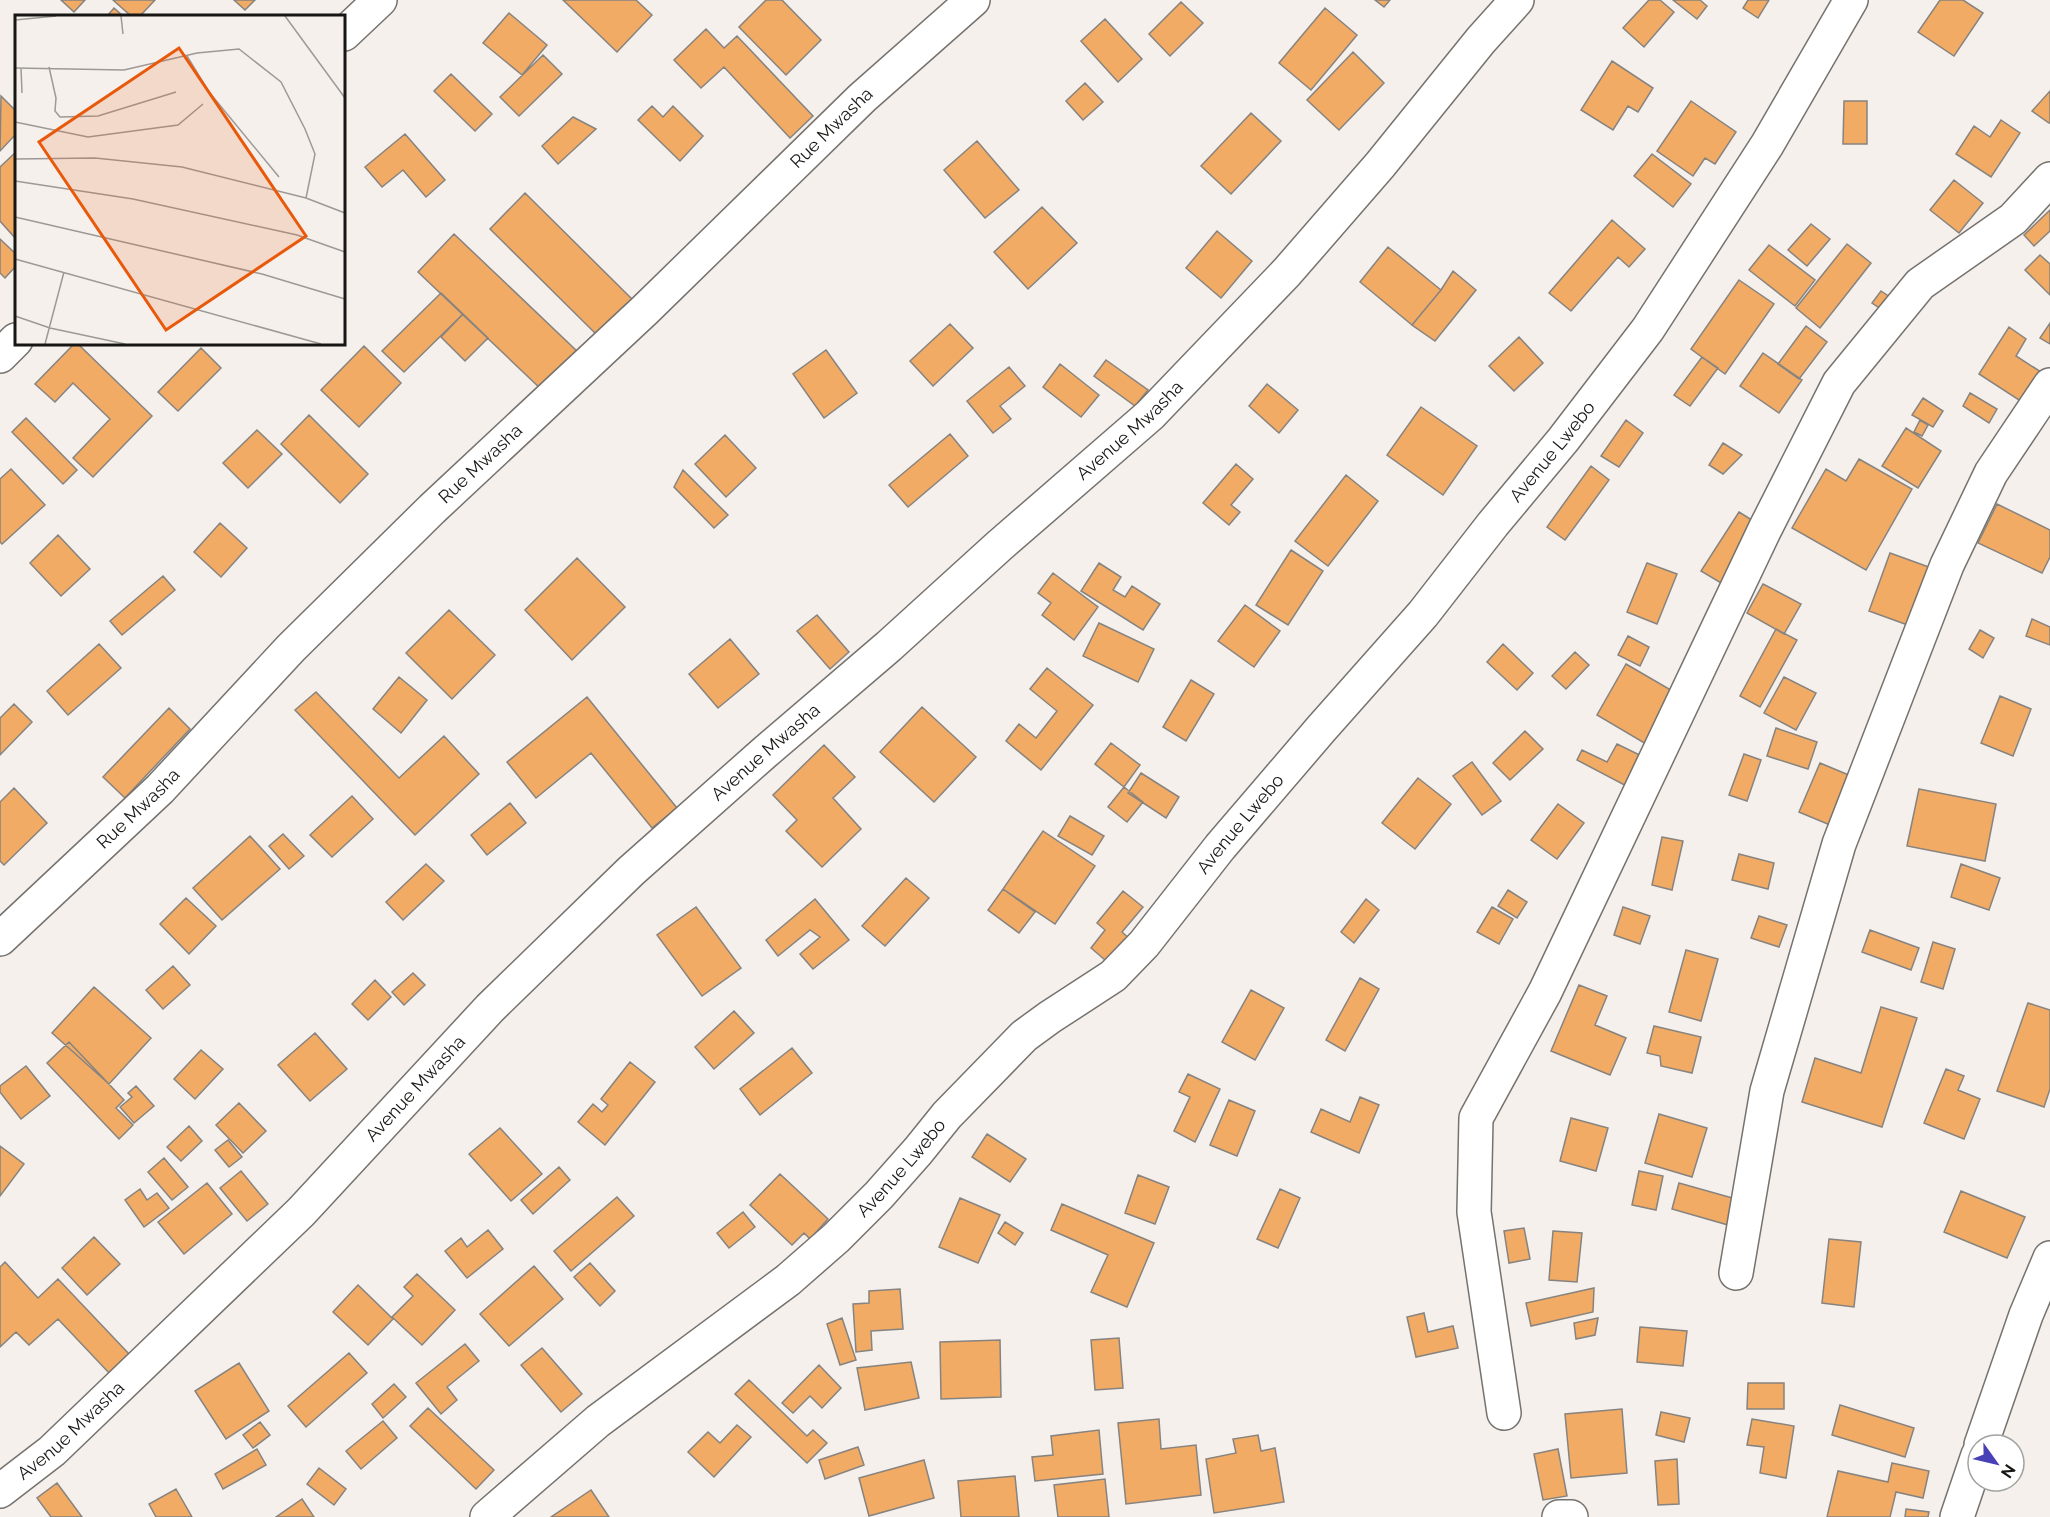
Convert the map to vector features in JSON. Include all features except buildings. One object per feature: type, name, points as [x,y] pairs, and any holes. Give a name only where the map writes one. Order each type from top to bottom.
[{"type":"street","points":[[345,33],[380,0]]},
{"type":"street","name":"Rue Mwasha","points":[[0,939],[160,789],[291,648],[432,509],[645,310],[862,98],[973,0]]},
{"type":"street","name":"Avenue Mwasha","points":[[0,1491],[52,1451],[301,1212],[490,1008],[631,871],[1150,415],[1287,272],[1380,165],[1481,40],[1517,0]]},
{"type":"street","name":"Avenue Lwebo","points":[[487,1517],[598,1421],[788,1280],[836,1238],[879,1195],[948,1115],[1024,1036],[1113,976],[1144,944],[1220,847],[1423,614],[1563,440],[1648,329],[1767,145],[1851,0]]},
{"type":"street","points":[[1504,1413],[1474,1212],[1476,1118],[1545,992],[1766,529],[1839,383],[1920,284],[2013,219],[2050,178]]},
{"type":"street","points":[[0,356],[15,341]]},
{"type":"street","points":[[1736,1273],[1767,1091],[1839,844],[1947,565],[1991,473],[2050,385]]},
{"type":"street","points":[[1985,1433],[2026,1315],[2050,1258]]},
{"type":"street","points":[[1957,1517],[1966,1490]]},
{"type":"street","points":[[1559,1517],[1571,1517]]}]
